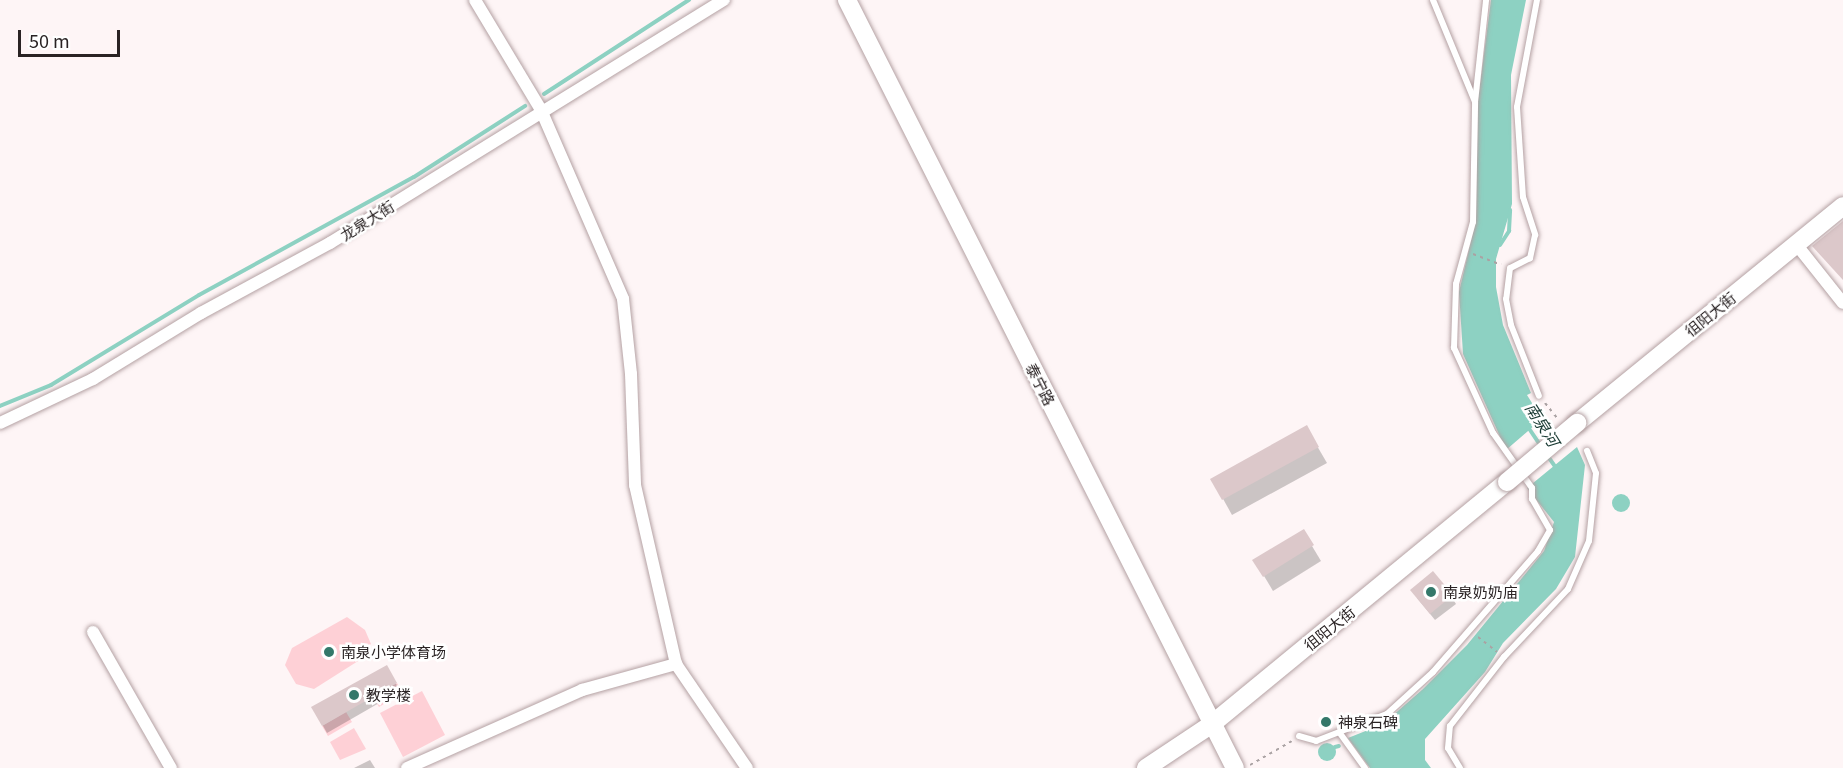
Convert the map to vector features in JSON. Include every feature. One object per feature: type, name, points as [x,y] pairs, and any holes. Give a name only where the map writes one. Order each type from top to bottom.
[{"type":"street","points":[[475,0],[541,110],[622,299],[631,374],[635,486],[652,573],[676,664],[747,768]]},
{"type":"street","name":"龙泉大街","points":[[0,423],[93,380],[201,313],[330,243],[541,110],[703,17],[724,0]]},
{"type":"street","name":"泰宁路","points":[[847,0],[1235,768]]},
{"type":"street","name":"徂阳大街","points":[[1146,768],[1212,724],[1843,206]]},
{"type":"street","points":[[1796,244],[1843,303]]},
{"type":"street","points":[[93,633],[171,768]]},
{"type":"street","points":[[407,768],[582,690],[676,664]]},
{"type":"lane","points":[[1433,0],[1475,102]]},
{"type":"lane","points":[[1299,736],[1316,741],[1387,714],[1444,661],[1538,551],[1550,530],[1532,498],[1532,488],[1493,433],[1454,348],[1456,284],[1473,222],[1475,102],[1486,0]]},
{"type":"lane","points":[[1537,0],[1517,107],[1523,197],[1535,235],[1530,258],[1510,268],[1506,299],[1511,325],[1539,396]]},
{"type":"lane","points":[[1460,768],[1448,748],[1450,726],[1504,657],[1568,589],[1589,541],[1596,473],[1587,451]]},
{"type":"lane","points":[[1339,732],[1365,768]]},
{"type":"path","points":[[1465,250],[1510,268]]},
{"type":"path","points":[[1539,396],[1573,426]]},
{"type":"path","points":[[1469,630],[1504,657]]},
{"type":"path","points":[[1244,768],[1286,745]]},
{"type":"shaded area","points":[[1491,0],[1526,0],[1511,75],[1512,204],[1496,259],[1496,287],[1503,325],[1531,393],[1527,395],[1542,419],[1506,450],[1463,354],[1459,292],[1475,224],[1478,100]]},
{"type":"shaded area","points":[[1577,447],[1585,465],[1575,557],[1556,589],[1503,643],[1485,672],[1425,739],[1425,760],[1431,768],[1370,768],[1348,738],[1383,724],[1423,689],[1467,645],[1544,551],[1554,522],[1527,488]]},
{"type":"shaded area","points":[[1617,494],[1625,494],[1630,499],[1628,510],[1617,512],[1612,507],[1612,499]]},
{"type":"shaded area","name":"南泉小学体育场","points":[[347,617],[365,630],[371,644],[366,656],[314,689],[296,684],[285,665],[292,648]]},
{"type":"shaded area","points":[[397,683],[403,693],[379,707],[373,697]]},
{"type":"shaded area","points":[[422,691],[445,735],[403,757],[380,713]]},
{"type":"shaded area","points":[[346,712],[352,722],[328,736],[322,726]]},
{"type":"shaded area","points":[[354,728],[366,749],[340,760],[330,742]]},
{"type":"shaded area","points":[[1323,743],[1331,743],[1336,748],[1334,759],[1323,761],[1318,756],[1318,748]]},
{"type":"building","points":[[1843,221],[1843,280],[1812,246]]},
{"type":"building","points":[[1307,425],[1319,447],[1222,500],[1210,479]]},
{"type":"building","points":[[1304,529],[1314,545],[1263,577],[1252,560]]},
{"type":"building","name":"南泉奶奶庙","points":[[1433,571],[1453,595],[1430,614],[1410,590]]},
{"type":"building","name":"教学楼","points":[[387,665],[397,683],[322,726],[311,707]]},
{"type":"waterway","points":[[544,94],[689,0]]},
{"type":"waterway","points":[[0,406],[51,385],[199,295],[414,177],[525,106]]},
{"type":"waterway","name":"南泉河","points":[[1500,245],[1509,231],[1510,210]]},
{"type":"waterway","name":"南泉河","points":[[1528,427],[1541,446]]},
{"type":"waterway","name":"南泉河","points":[[1547,455],[1556,468]]},
{"type":"waterway","points":[[1335,747],[1339,746]]},
{"type":"place","name":"南泉奶奶庙","points":[[1431,592]]},
{"type":"place","name":"南泉小学体育场","points":[[329,652]]},
{"type":"place","name":"教学楼","points":[[354,695]]},
{"type":"place","name":"神泉石碑","points":[[1326,722]]}]
